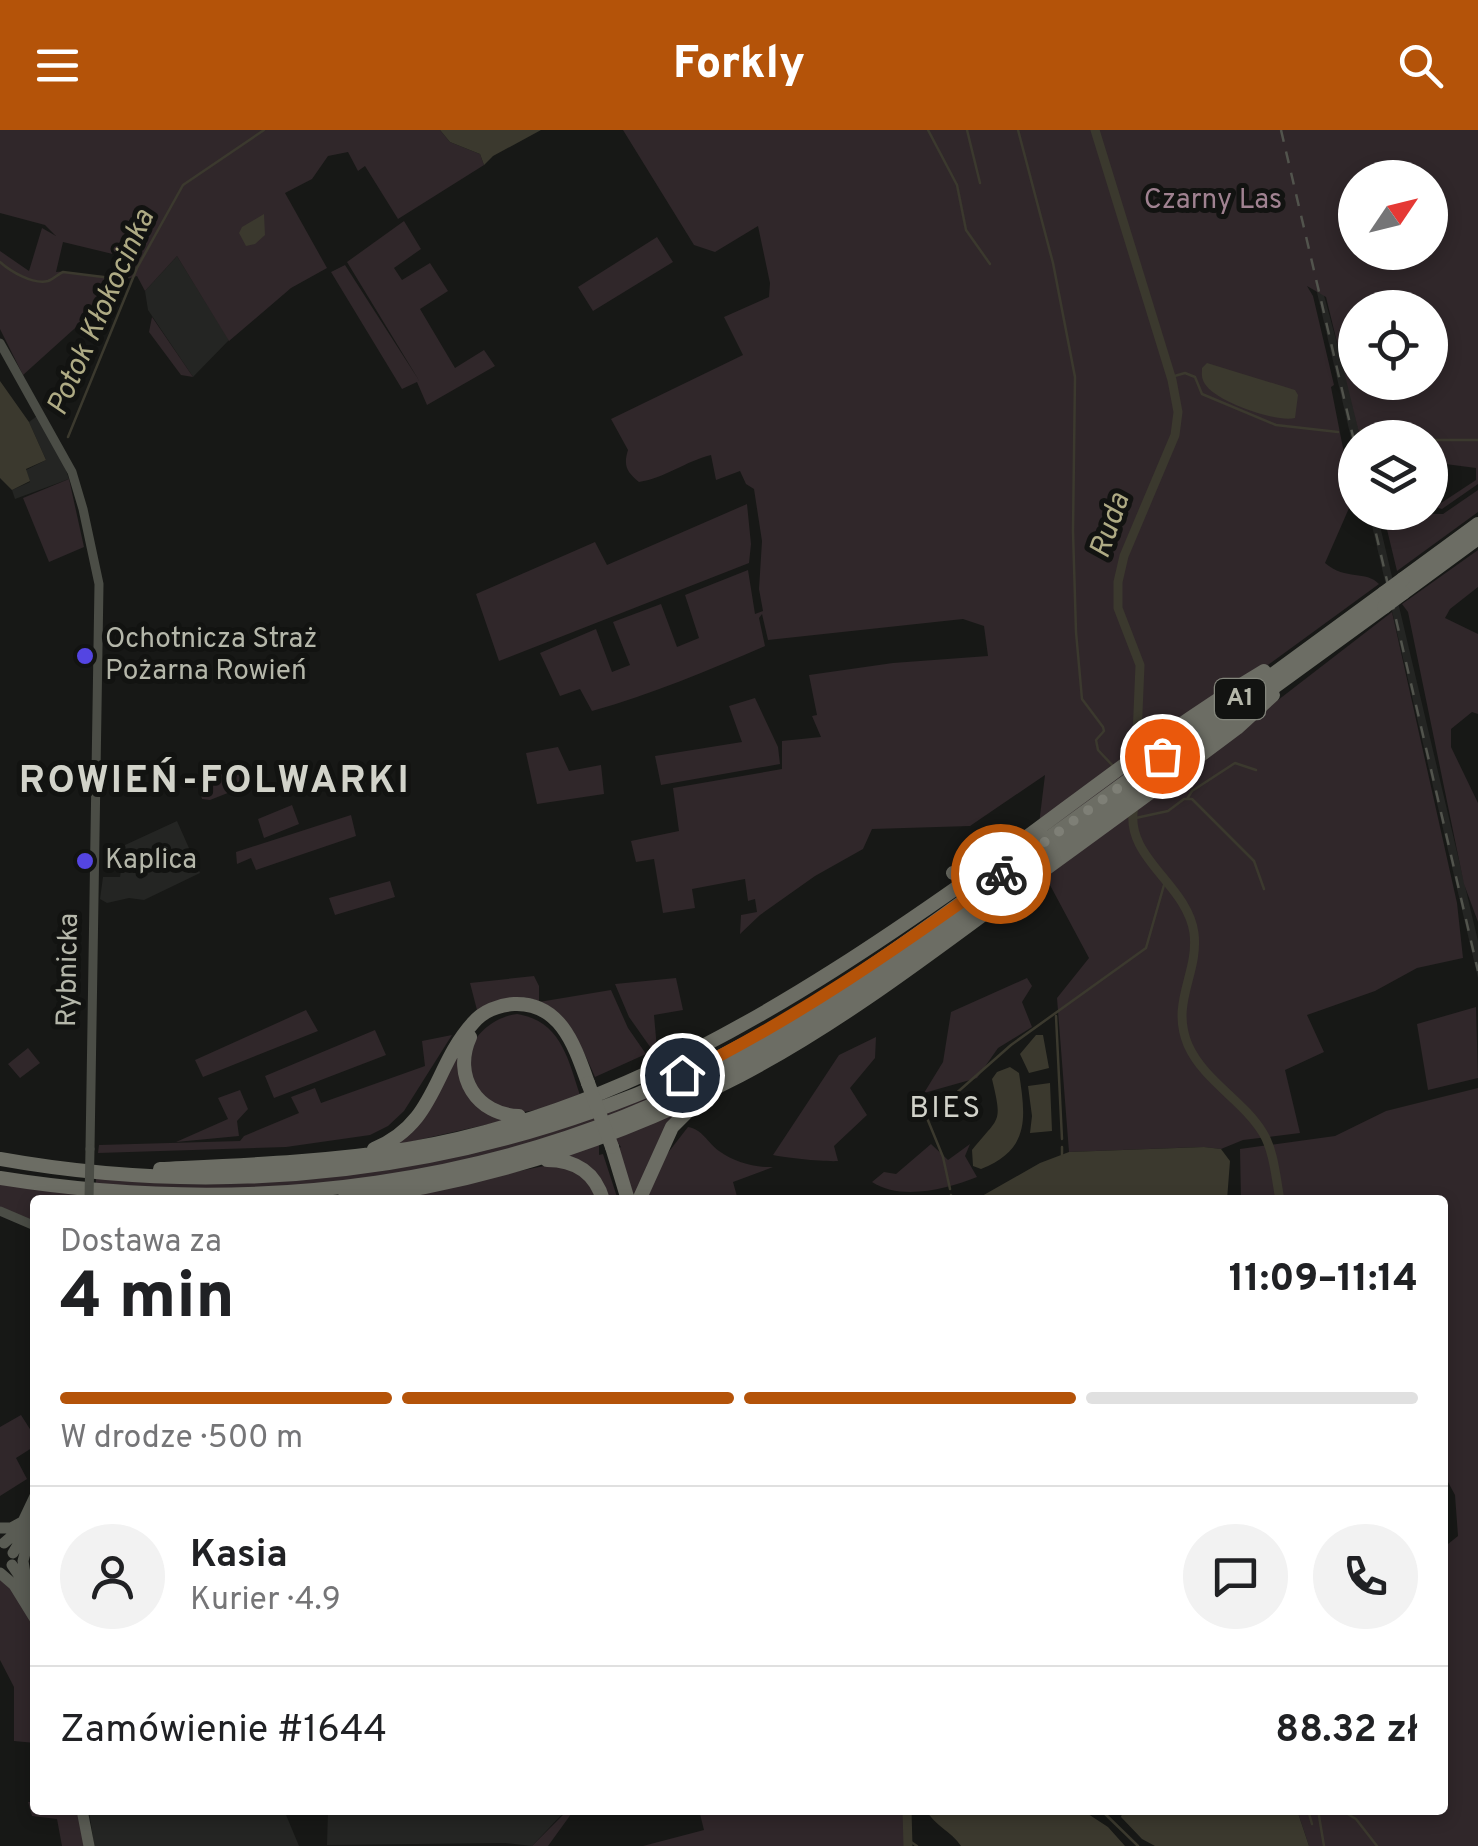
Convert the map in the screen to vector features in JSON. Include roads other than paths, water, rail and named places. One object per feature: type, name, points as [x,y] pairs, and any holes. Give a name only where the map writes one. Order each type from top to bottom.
[{"type":"highway","name":"A1","points":[[224,1195],[304,1192],[426,1175],[550,1144],[656,1102],[742,1061],[847,997],[1161,770],[1284,679],[1478,524]]},
{"type":"highway","name":"A1","points":[[1403,586],[1478,538]]},
{"type":"highway","name":"A1","points":[[1161,770],[1318,642],[1384,600]]},
{"type":"highway","points":[[82,1172],[276,1163],[355,1155],[444,1140],[540,1114],[630,1080],[770,1012],[983,868],[1220,696],[1318,642]]},
{"type":"highway","points":[[377,1195],[532,1161],[614,1132],[715,1088],[783,1052],[863,1000],[1161,770]]},
{"type":"highway","name":"A1","points":[[0,1160],[82,1172],[228,1178],[348,1169],[510,1136],[647,1090],[746,1042],[822,998],[1103,812]]},
{"type":"highway","points":[[953,873],[983,868]]},
{"type":"highway","points":[[863,1000],[896,994]]},
{"type":"highway","points":[[355,1155],[391,1141],[416,1120],[465,1033],[478,1018],[498,1007],[532,1006],[555,1018],[569,1035],[623,1195]]},
{"type":"highway","points":[[540,1114],[502,1114],[484,1105],[470,1088],[464,1067],[466,1046],[476,1029],[490,1017],[520,1010],[550,1022],[568,1047],[585,1084]]},
{"type":"highway","points":[[641,1195],[672,1127],[715,1088]]},
{"type":"highway","points":[[532,1161],[556,1160],[576,1165],[594,1179],[601,1195]]},
{"type":"highway","name":"A1","points":[[0,1178],[97,1192],[173,1195]]},
{"type":"main road","points":[[0,1528],[16,1527],[30,1518]]},
{"type":"main road","points":[[5,1558],[30,1519]]},
{"type":"main road","points":[[27,1586],[22,1561],[30,1522]]},
{"type":"main road","points":[[5,1558],[30,1591]]},
{"type":"main road","points":[[5,1558],[14,1584],[30,1611]]},
{"type":"main road","points":[[83,1815],[89,1846]]},
{"type":"street","name":"Rybnicka","points":[[0,343],[72,472],[84,508],[99,584],[89,1195]]},
{"type":"street","points":[[0,1212],[30,1224]]},
{"type":"waterway","name":"Potok Kłokocinka","points":[[68,437],[137,268],[183,185],[264,130]]},
{"type":"waterway","points":[[928,130],[957,185],[966,230],[990,264]]},
{"type":"waterway","points":[[967,130],[980,183]]},
{"type":"waterway","points":[[1018,130],[1053,263],[1075,377],[1073,531],[1082,699],[1103,727],[1096,740],[1098,750],[1114,767]]},
{"type":"waterway","name":"Ruda","points":[[1095,130],[1172,380],[1178,412],[1175,435],[1124,556],[1118,582],[1118,608],[1140,665],[1136,760]]},
{"type":"waterway","points":[[0,262],[22,276],[42,282],[63,272],[119,279],[128,277],[136,268]]},
{"type":"waterway","points":[[1171,377],[1185,373],[1195,377],[1202,394],[1276,425],[1338,432]]},
{"type":"waterway","points":[[1448,440],[1478,440]]},
{"type":"waterway","points":[[1187,799],[1192,791],[1235,763],[1256,770]]},
{"type":"waterway","points":[[1131,819],[1168,811],[1184,799],[1192,799],[1254,861],[1264,889]]},
{"type":"waterway","name":"Ruda","points":[[1134,806],[1133,824],[1138,841],[1180,899],[1194,933],[1193,962],[1182,1015],[1188,1045],[1204,1069],[1263,1133],[1279,1195]]},
{"type":"waterway","points":[[944,1104],[1011,1045],[1146,948],[1166,878]]},
{"type":"waterway","points":[[1056,1016],[1062,1139]]},
{"type":"waterway","points":[[934,1112],[927,1118],[943,1157],[950,1189]]},
{"type":"waterway","points":[[1062,1147],[1062,1155]]},
{"type":"waterway","name":"Ruda","points":[[907,1815],[908,1846]]},
{"type":"waterway","points":[[1106,1815],[1138,1846]]},
{"type":"waterway","points":[[1309,1815],[1312,1824]]},
{"type":"waterway","points":[[1319,1815],[1324,1846]]},
{"type":"waterway","points":[[1349,1815],[1377,1846]]},
{"type":"waterway","points":[[908,1840],[917,1846]]},
{"type":"railway","points":[[1281,130],[1349,420]]},
{"type":"railway","points":[[1375,530],[1478,971]]},
{"type":"place","name":"Ochotnicza Straż Pożarna Rowień","points":[[85,656]]},
{"type":"place","name":"Kaplica","points":[[85,861]]},
{"type":"district","name":"ROWIEŃ-FOLWARKI","points":[[215,782]]},
{"type":"district","name":"BIES","points":[[946,1109]]},
{"type":"park label","name":"Czarny Las","points":[[1213,201]]}]
